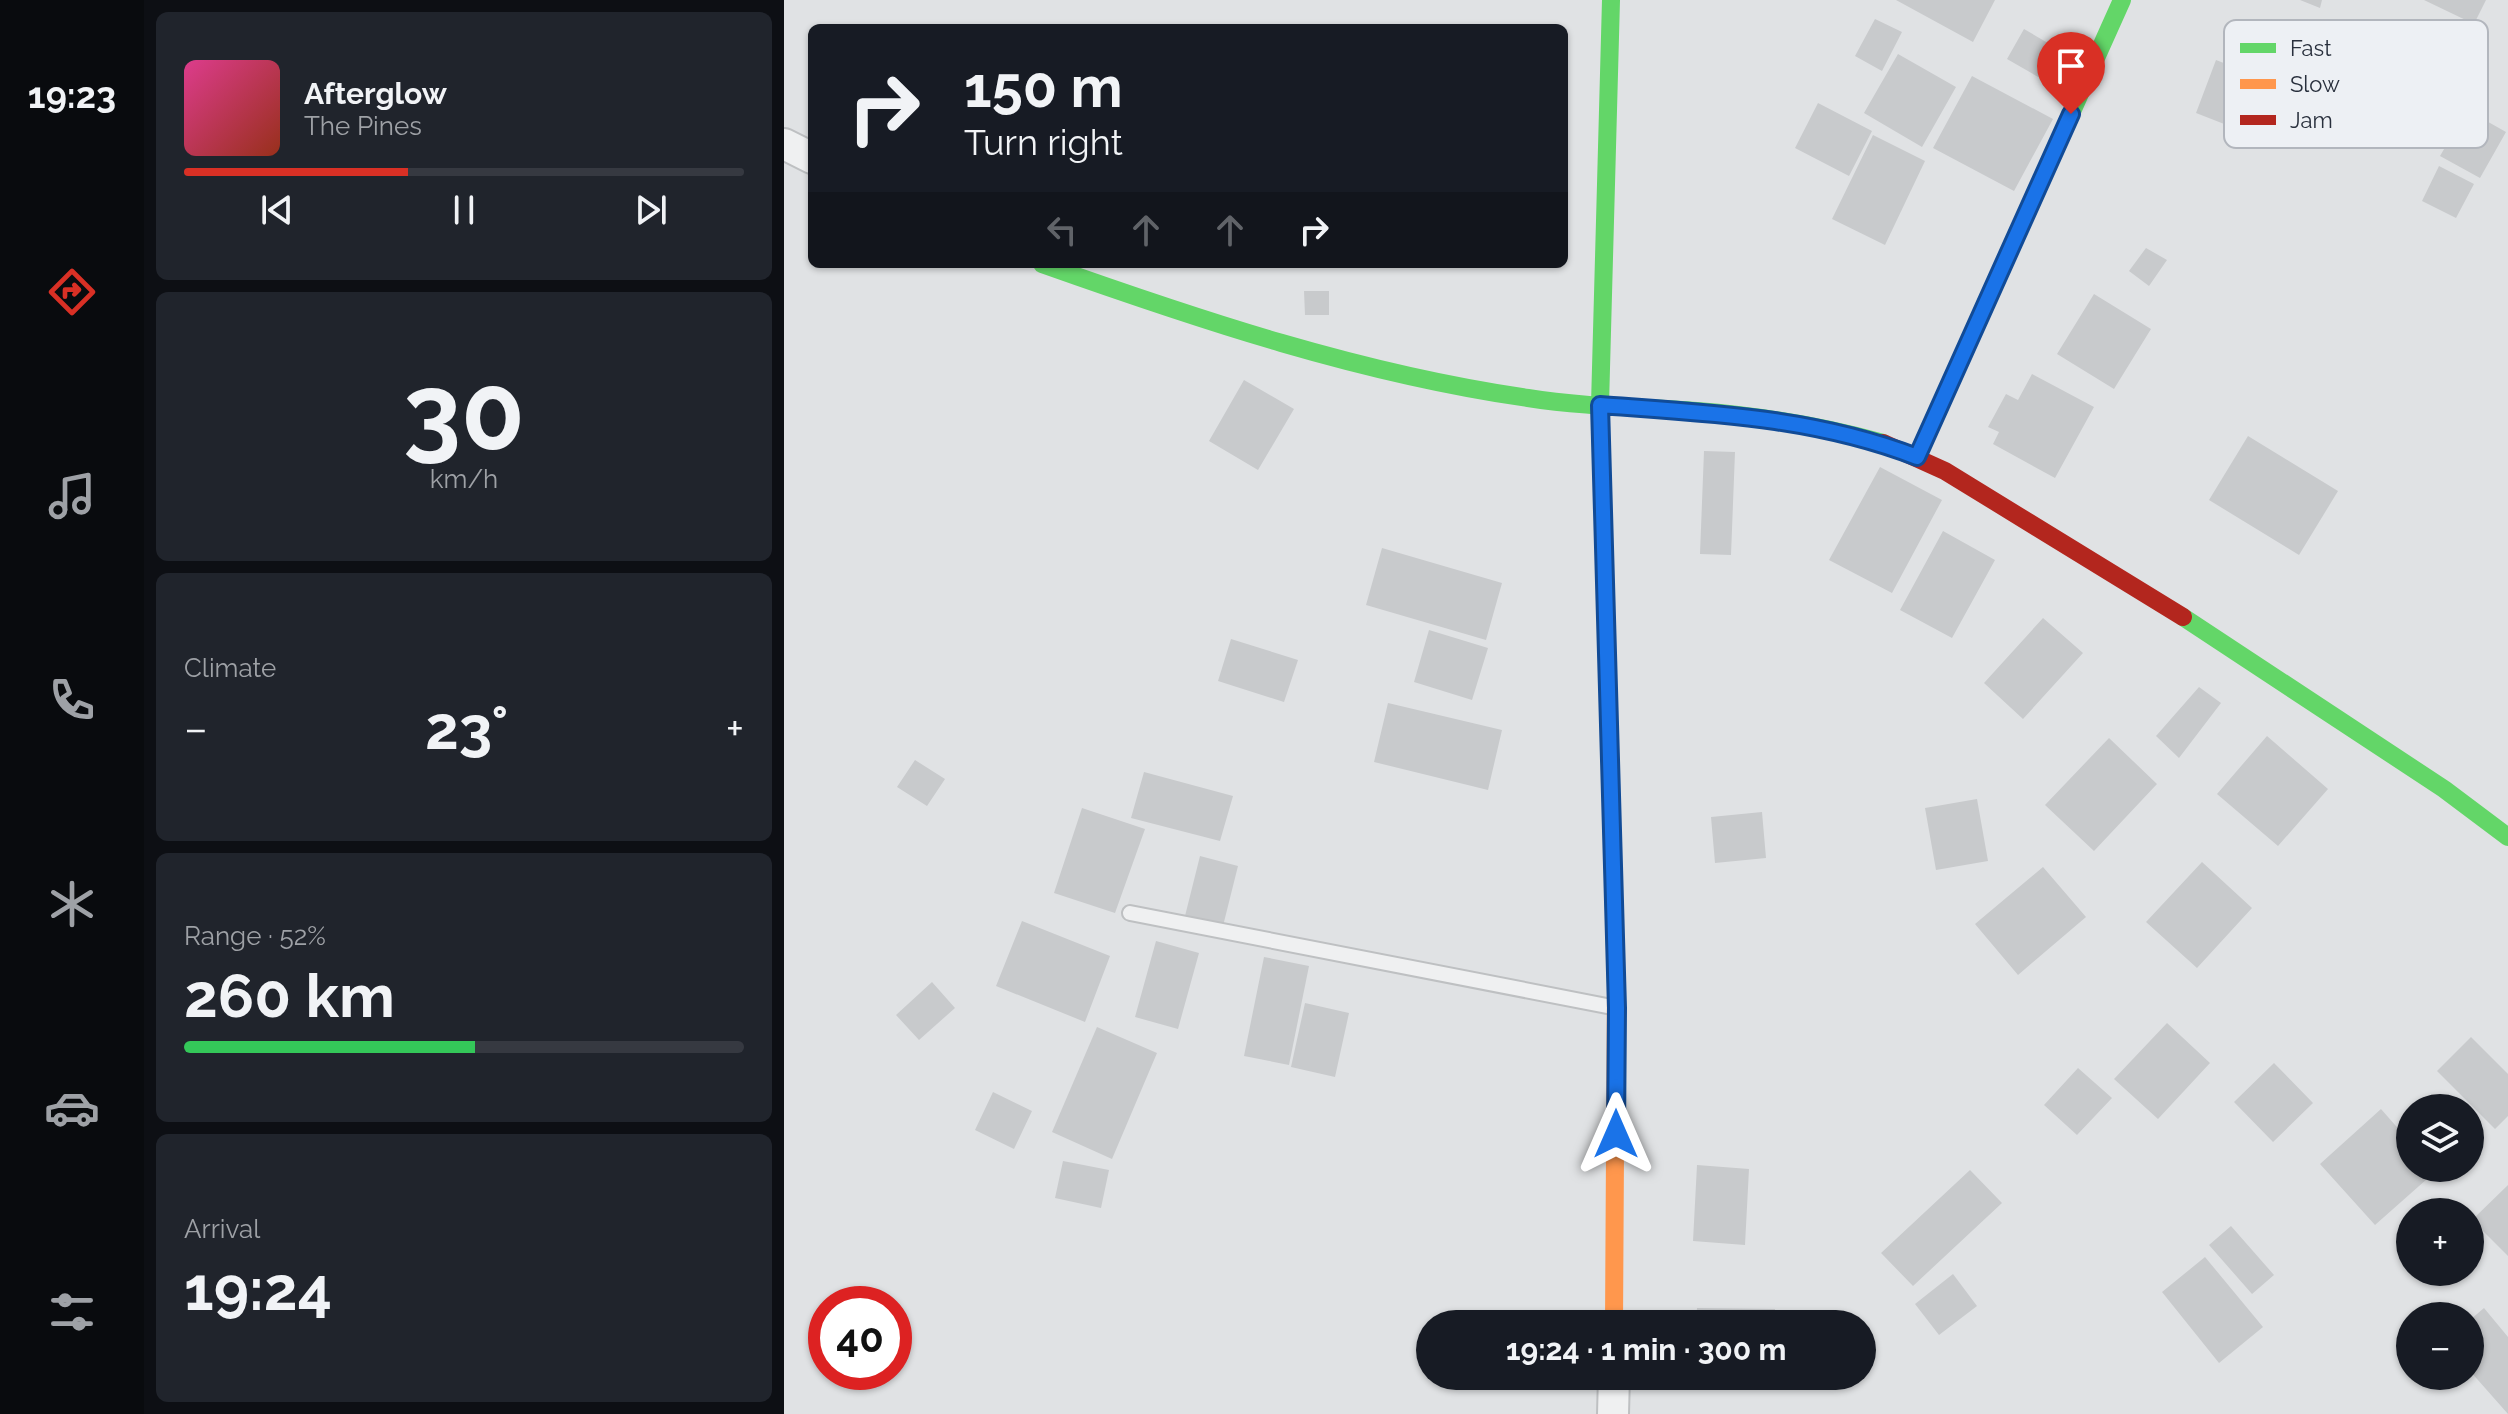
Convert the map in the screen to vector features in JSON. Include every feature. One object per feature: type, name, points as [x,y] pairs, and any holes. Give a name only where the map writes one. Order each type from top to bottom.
[{"type":"street","points":[[1611,0],[1600,405],[1617,1008],[1614,1310]]},
{"type":"street","points":[[1917,457],[2122,0]]},
{"type":"street","points":[[784,144],[808,156]]},
{"type":"street","points":[[1053,268],[1164,308],[1340,359],[1502,395],[1764,418],[1882,443],[1962,480],[2009,512],[2135,586],[2504,823]]},
{"type":"street","points":[[1613,1414],[1614,1390]]},
{"type":"lane","points":[[1130,913],[1617,1008]]},
{"type":"building","points":[[1896,0],[1995,0],[1973,42]]},
{"type":"building","points":[[2300,0],[2322,0],[2320,8]]},
{"type":"building","points":[[2424,0],[2486,0],[2476,20],[2466,20]]},
{"type":"building","points":[[1875,19],[1902,32],[1882,71],[1855,56]]},
{"type":"building","points":[[2024,29],[2065,53],[2047,82],[2007,59]]},
{"type":"building","points":[[1898,54],[1956,87],[1922,147],[1864,113]]},
{"type":"building","points":[[2216,60],[2224,63],[2224,124],[2196,113]]},
{"type":"building","points":[[1972,76],[2053,119],[2014,191],[1933,148]]},
{"type":"building","points":[[1818,103],[1872,131],[1849,176],[1795,148]]},
{"type":"building","points":[[2488,122],[2506,132],[2480,178],[2440,156],[2445,148],[2488,148]]},
{"type":"building","points":[[1873,135],[1925,161],[1885,245],[1832,219]]},
{"type":"building","points":[[2439,166],[2474,184],[2456,218],[2422,201]]},
{"type":"building","points":[[2146,248],[2167,260],[2149,286],[2129,271]]},
{"type":"building","points":[[1304,291],[1329,291],[1329,315],[1305,315]]},
{"type":"building","points":[[2094,294],[2151,329],[2114,389],[2057,354]]},
{"type":"building","points":[[2032,374],[2094,407],[2055,478],[1993,444],[1999,432],[1988,427],[2006,394],[2018,400]]},
{"type":"building","points":[[1244,380],[1294,409],[1258,470],[1209,441]]},
{"type":"building","points":[[2248,436],[2338,491],[2299,555],[2209,500]]},
{"type":"building","points":[[1704,451],[1735,452],[1731,555],[1700,554]]},
{"type":"building","points":[[1880,467],[1942,500],[1892,593],[1829,560]]},
{"type":"building","points":[[1943,531],[1995,560],[1952,638],[1900,610]]},
{"type":"building","points":[[1382,548],[1502,583],[1486,640],[1366,605]]},
{"type":"building","points":[[2043,618],[2083,653],[2023,719],[1984,683]]},
{"type":"building","points":[[1429,630],[1488,648],[1472,700],[1414,682]]},
{"type":"building","points":[[1231,639],[1298,660],[1284,702],[1218,681]]},
{"type":"building","points":[[2199,687],[2221,703],[2179,758],[2156,736]]},
{"type":"building","points":[[1388,703],[1502,730],[1488,790],[1374,762]]},
{"type":"building","points":[[2267,736],[2328,789],[2278,846],[2217,794]]},
{"type":"building","points":[[2109,738],[2157,784],[2094,851],[2045,805]]},
{"type":"building","points":[[915,760],[945,779],[927,806],[897,787]]},
{"type":"building","points":[[1144,772],[1233,796],[1220,841],[1131,818]]},
{"type":"building","points":[[1977,799],[1988,861],[1936,870],[1925,808]]},
{"type":"building","points":[[1082,808],[1145,829],[1115,913],[1054,893]]},
{"type":"building","points":[[1762,812],[1766,858],[1715,863],[1711,817]]},
{"type":"building","points":[[1200,856],[1238,866],[1223,926],[1185,916]]},
{"type":"building","points":[[2202,862],[2252,908],[2197,968],[2146,922]]},
{"type":"building","points":[[2043,867],[2086,917],[2018,975],[1975,924]]},
{"type":"building","points":[[1022,921],[1110,956],[1085,1022],[996,986]]},
{"type":"building","points":[[1156,941],[1199,953],[1178,1029],[1135,1017]]},
{"type":"building","points":[[1264,957],[1309,966],[1289,1065],[1244,1056]]},
{"type":"building","points":[[932,982],[955,1008],[919,1040],[896,1015]]},
{"type":"building","points":[[1305,1003],[1349,1013],[1335,1077],[1291,1067]]},
{"type":"building","points":[[2167,1023],[2210,1063],[2158,1119],[2114,1079]]},
{"type":"building","points":[[1097,1027],[1157,1053],[1112,1159],[1052,1132]]},
{"type":"building","points":[[2471,1037],[2508,1074],[2508,1116],[2495,1129],[2484,1118],[2484,1094],[2460,1094],[2437,1071]]},
{"type":"building","points":[[2274,1063],[2313,1103],[2273,1142],[2234,1102]]},
{"type":"building","points":[[2078,1068],[2112,1098],[2077,1135],[2044,1105]]},
{"type":"building","points":[[993,1092],[1032,1111],[1014,1149],[975,1130]]},
{"type":"building","points":[[2381,1109],[2396,1126],[2396,1182],[2424,1182],[2406,1198],[2396,1198],[2396,1206],[2375,1225],[2320,1164]]},
{"type":"building","points":[[1063,1161],[1109,1170],[1101,1208],[1055,1198]]},
{"type":"building","points":[[1697,1165],[1749,1169],[1745,1245],[1693,1241]]},
{"type":"building","points":[[1970,1170],[2002,1203],[1913,1286],[1881,1253]]},
{"type":"building","points":[[2508,1185],[2508,1256],[2484,1232],[2484,1208]]},
{"type":"building","points":[[2231,1226],[2274,1275],[2252,1294],[2209,1245]]},
{"type":"building","points":[[2205,1257],[2263,1327],[2219,1363],[2162,1292]]},
{"type":"building","points":[[1953,1274],[1977,1306],[1939,1335],[1915,1304]]},
{"type":"building","points":[[1697,1308],[1775,1309],[1775,1310]]},
{"type":"building","points":[[2484,1308],[2508,1337],[2508,1414],[2484,1387]]},
{"type":"traffic: fast","points":[[1611,0],[1600,405],[1616,984]]},
{"type":"traffic: fast","points":[[1917,457],[2122,0]]},
{"type":"traffic: fast","points":[[1054,268],[1221,325],[1404,375],[1549,401],[1767,419],[1883,443]]},
{"type":"traffic: fast","points":[[2183,617],[2444,789],[2508,837]]},
{"type":"traffic: slow","points":[[1614,1310],[1616,984]]},
{"type":"traffic: jam","points":[[1883,443],[1945,471],[2183,617]]},
{"type":"route","points":[[1616,1134],[1617,1008],[1600,405],[1764,418],[1882,443],[1917,457],[2071,114]]}]
